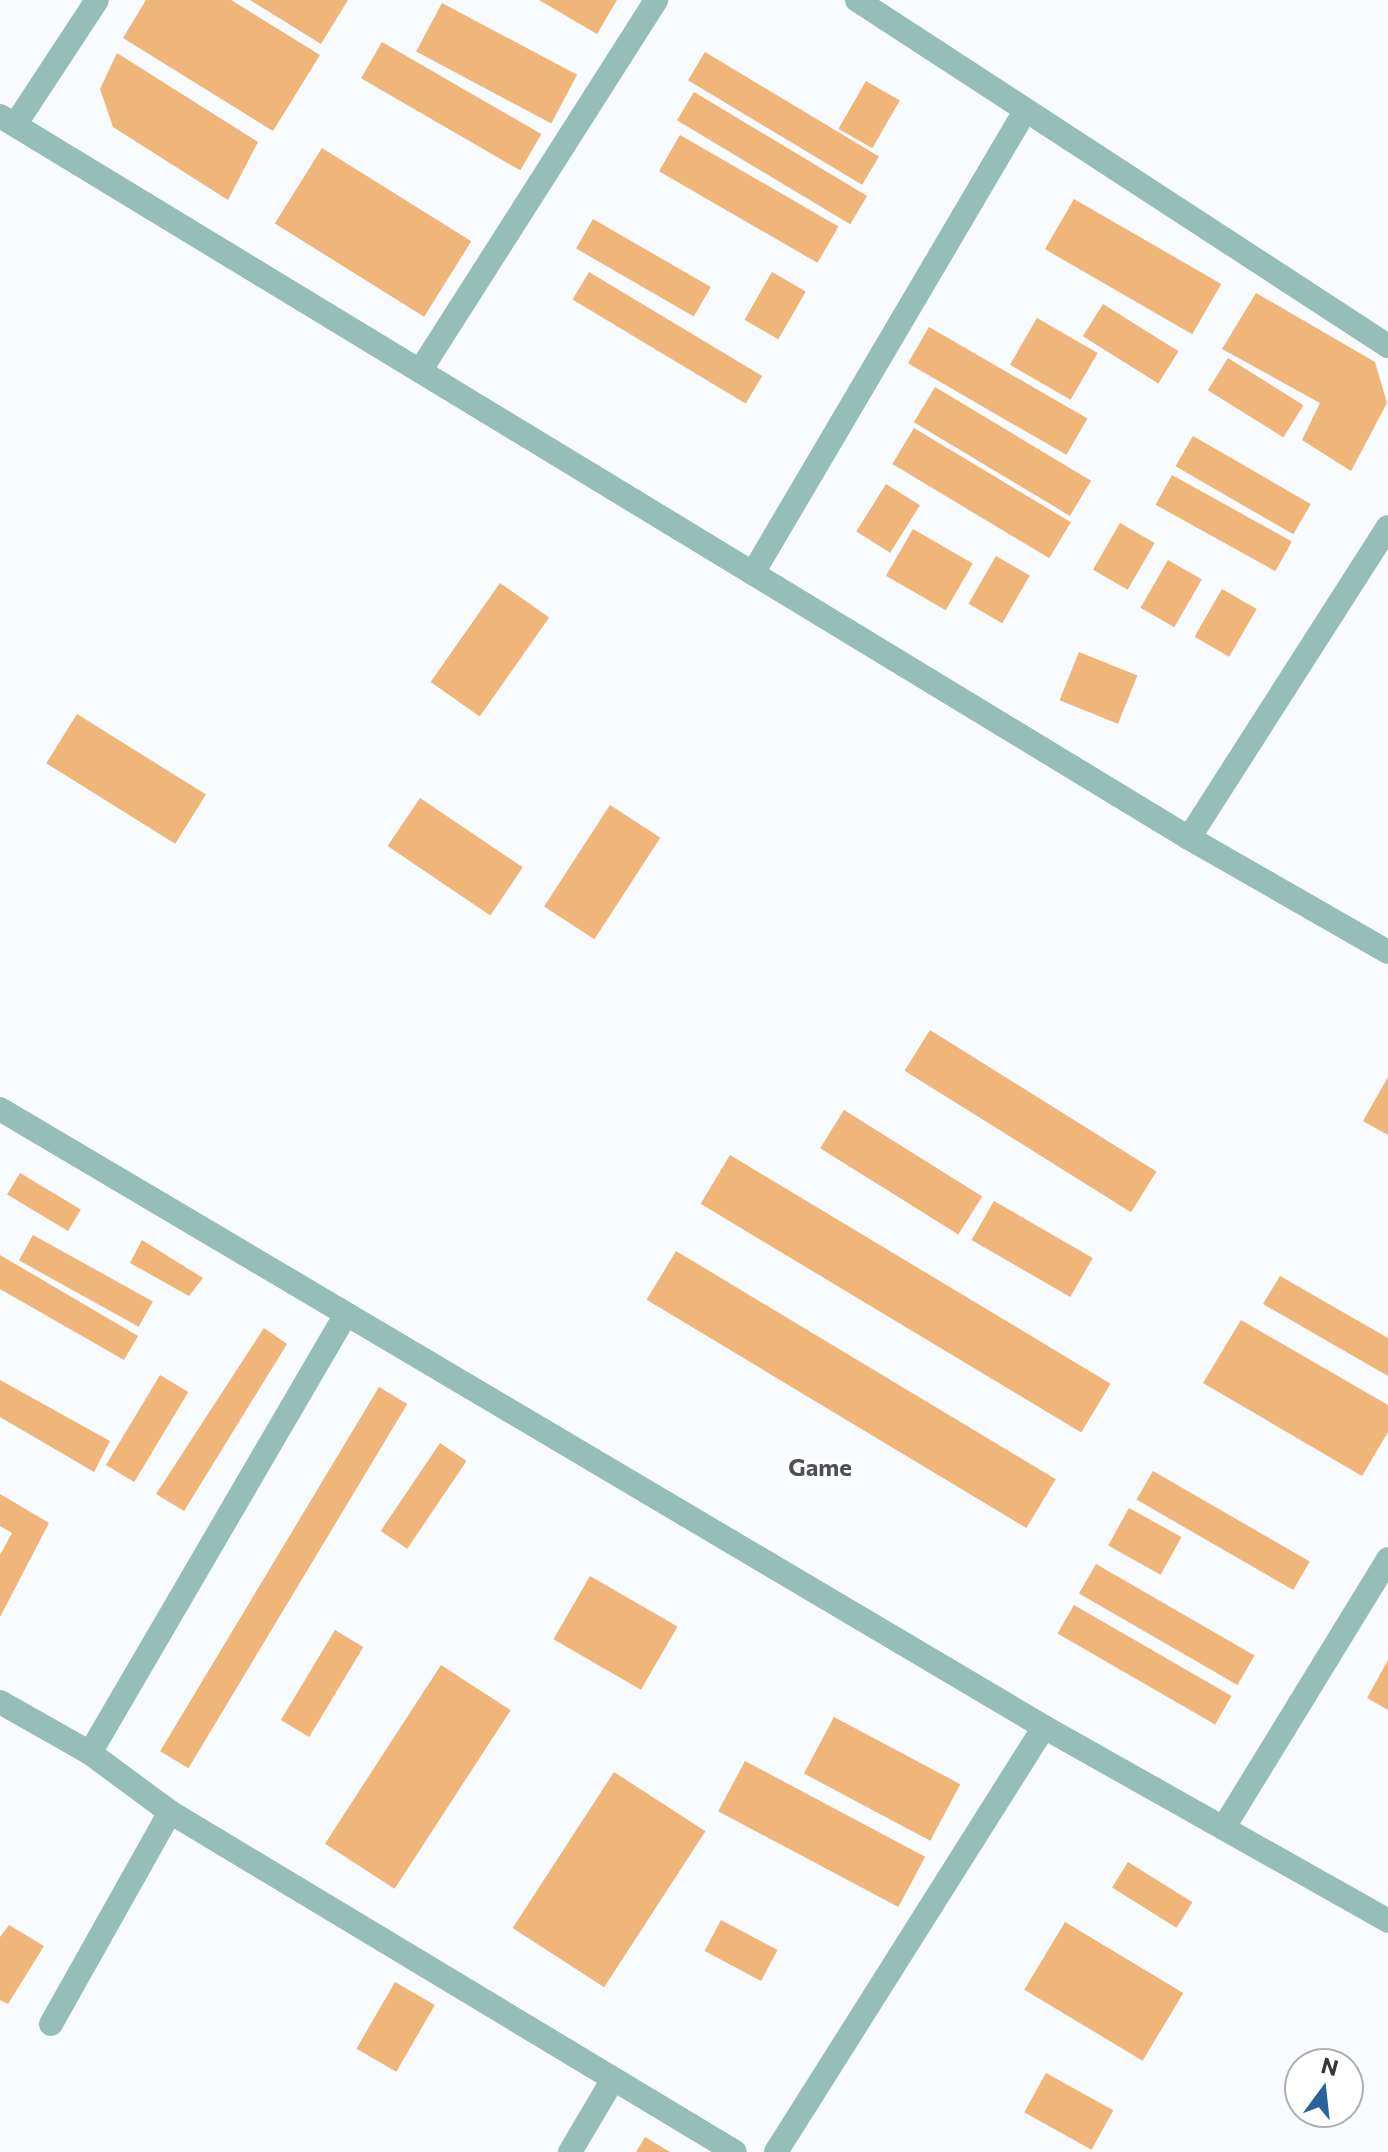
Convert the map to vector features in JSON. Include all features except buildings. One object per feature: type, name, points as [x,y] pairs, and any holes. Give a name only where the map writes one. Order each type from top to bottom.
[{"type":"street","points":[[97,0],[8,120],[1189,838],[1388,952]]},
{"type":"street","points":[[420,371],[656,0]]},
{"type":"street","points":[[857,0],[882,7],[1025,111],[1388,346]]},
{"type":"street","points":[[753,573],[1025,111]]},
{"type":"street","points":[[1189,838],[1388,527]]},
{"type":"street","points":[[3,1117],[346,1314],[1044,1727],[1388,1921]]},
{"type":"street","points":[[90,1753],[346,1314]]},
{"type":"street","points":[[1224,1827],[1388,1559]]},
{"type":"street","points":[[0,1702],[90,1753],[170,1812],[612,2081],[735,2152]]},
{"type":"street","points":[[776,2152],[1044,1727]]},
{"type":"street","points":[[51,2024],[170,1812]]},
{"type":"street","points":[[570,2152],[612,2081]]},
{"type":"district","name":"Game","points":[[820,1467]]}]
